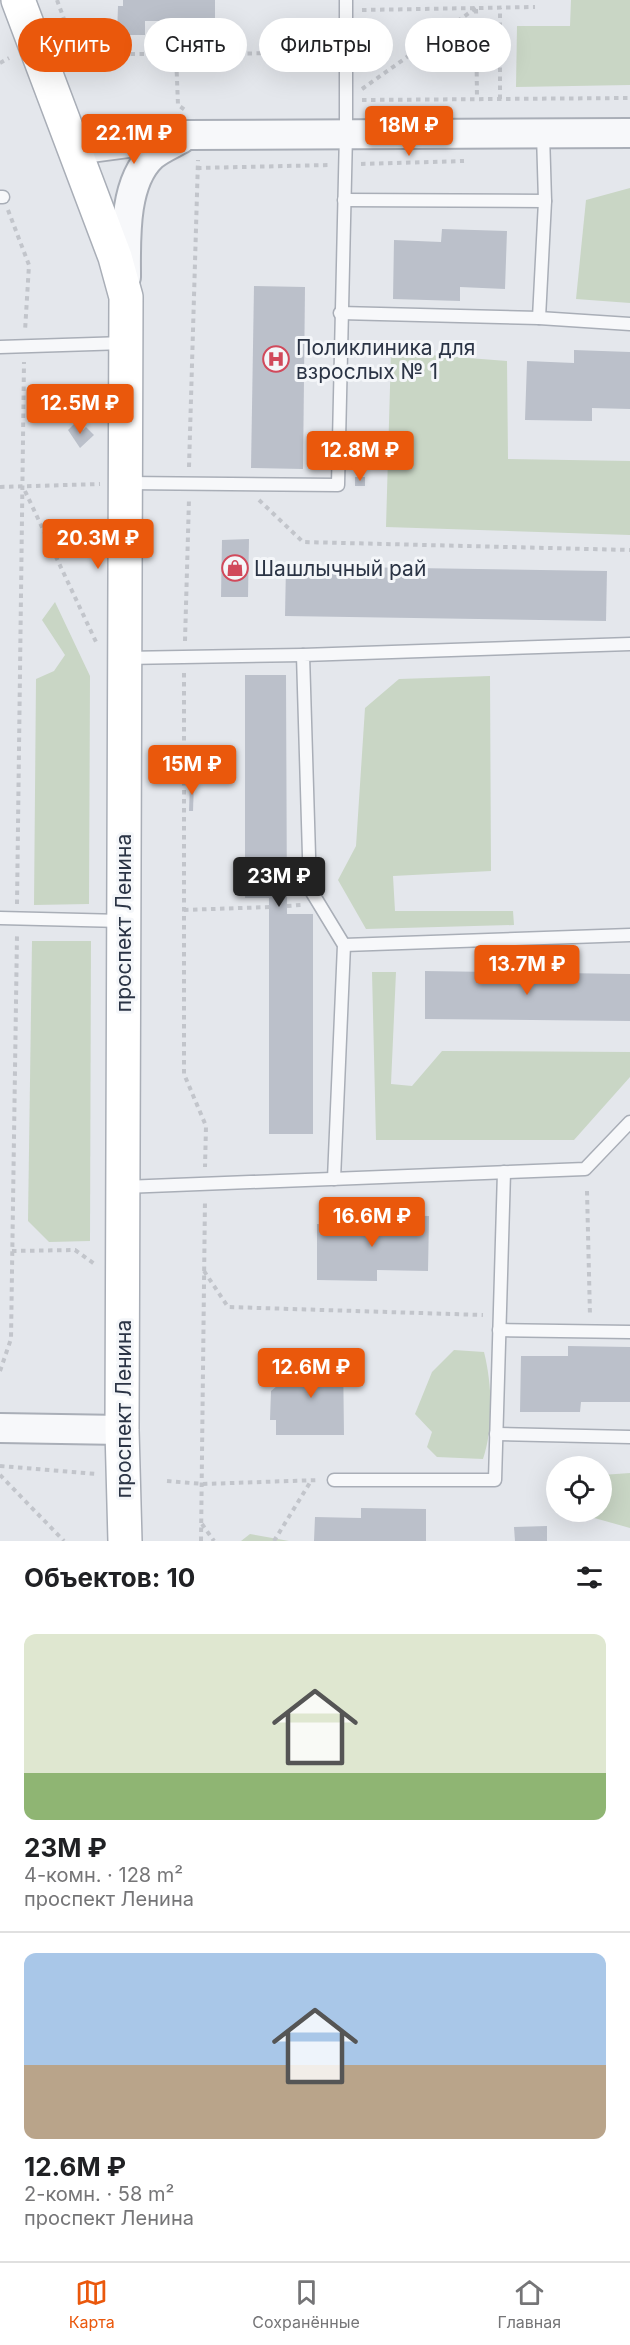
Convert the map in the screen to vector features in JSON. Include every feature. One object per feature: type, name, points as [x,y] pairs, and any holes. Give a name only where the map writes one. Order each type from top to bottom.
[{"type":"main road","name":"проспект Ленина","points":[[18,0],[115,257],[126,297],[125,483],[111,653],[123,921],[122,1430],[125,1541]]},
{"type":"street","points":[[75,150],[193,135],[630,133]]},
{"type":"street","points":[[126,297],[126,236],[133,188],[152,156],[193,135]]},
{"type":"street","points":[[0,1428],[122,1430]]},
{"type":"lane","points":[[125,483],[338,485],[345,72]]},
{"type":"lane","points":[[539,318],[545,201],[543,134]]},
{"type":"lane","points":[[344,200],[545,201]]},
{"type":"lane","points":[[340,313],[539,318],[630,324]]},
{"type":"lane","points":[[0,347],[126,343]]},
{"type":"lane","points":[[111,653],[184,657],[303,655],[630,644]]},
{"type":"lane","points":[[303,655],[310,889],[344,945],[334,1179]]},
{"type":"lane","points":[[0,918],[123,921]]},
{"type":"lane","points":[[344,945],[630,935]]},
{"type":"lane","points":[[124,1187],[585,1169],[630,1122]]},
{"type":"lane","points":[[334,1480],[495,1480],[504,1172]]},
{"type":"lane","points":[[499,1330],[630,1332]]},
{"type":"lane","points":[[496,1434],[630,1437]]},
{"type":"path","points":[[57,0],[68,30],[129,54],[144,54]]},
{"type":"path","points":[[346,5],[535,7]]},
{"type":"path","points":[[476,8],[477,99]]},
{"type":"path","points":[[346,100],[476,8]]},
{"type":"path","points":[[500,8],[500,99]]},
{"type":"path","points":[[0,63],[9,58]]},
{"type":"path","points":[[177,72],[178,105],[196,117],[193,135],[197,168],[184,657],[184,1074],[206,1126],[201,1541]]},
{"type":"path","points":[[346,100],[630,98]]},
{"type":"path","points":[[197,168],[474,161]]},
{"type":"path","points":[[0,1371],[10,1339],[24,487],[24,346],[29,265],[2,197]]},
{"type":"path","points":[[0,487],[125,483]]},
{"type":"path","points":[[241,483],[303,543],[630,550]]},
{"type":"path","points":[[24,487],[111,653]]},
{"type":"path","points":[[184,910],[270,906]]},
{"type":"path","points":[[587,1191],[591,1331]]},
{"type":"path","points":[[12,1251],[75,1250],[98,1267]]},
{"type":"path","points":[[203,1271],[228,1306],[499,1316]]},
{"type":"path","points":[[0,1466],[100,1474]]},
{"type":"path","points":[[0,1475],[64,1541]]},
{"type":"path","points":[[274,1541],[311,1480]]},
{"type":"path","points":[[167,1481],[203,1484],[334,1480]]},
{"type":"path","points":[[202,1524],[214,1541]]},
{"type":"green space","points":[[571,0],[630,0],[630,85],[516,87],[517,26],[570,26]]},
{"type":"green space","points":[[630,188],[630,303],[576,299],[586,200]]},
{"type":"green space","points":[[391,352],[507,361],[508,459],[630,461],[630,535],[386,527]]},
{"type":"green space","points":[[55,602],[90,676],[89,904],[34,905],[36,679],[54,671],[65,655],[42,620]]},
{"type":"green space","points":[[490,676],[491,871],[393,876],[395,911],[513,911],[514,925],[366,929],[338,880],[356,846],[365,708],[399,679]]},
{"type":"green space","points":[[32,941],[91,941],[90,1241],[49,1242],[28,1221]]},
{"type":"green space","points":[[372,972],[396,972],[391,1084],[412,1086],[442,1051],[630,1052],[630,1077],[574,1140],[376,1140]]},
{"type":"green space","points":[[454,1350],[484,1352],[491,1406],[487,1447],[483,1459],[437,1457],[427,1447],[432,1432],[415,1414],[432,1372]]},
{"type":"green space","points":[[630,1473],[630,1528],[609,1522],[612,1522],[612,1474]]},
{"type":"green space","points":[[250,1534],[289,1541],[241,1541]]},
{"type":"building","points":[[123,0],[215,0],[215,18],[144,18],[144,35],[132,35],[132,18],[118,18],[118,6],[123,6]]},
{"type":"building","points":[[442,229],[507,231],[505,289],[460,287],[460,301],[393,299],[394,240],[441,242]]},
{"type":"building","points":[[254,286],[305,287],[303,469],[251,468]]},
{"type":"building","points":[[574,350],[630,352],[630,409],[592,408],[592,421],[525,420],[527,361],[574,363]]},
{"type":"building","points":[[75,423],[83,430],[86,427],[94,435],[80,448],[68,430]]},
{"type":"building","points":[[355,477],[365,477],[365,486],[355,486]]},
{"type":"building","name":"Шашлычный рай","points":[[249,539],[248,597],[221,597],[222,540]]},
{"type":"building","points":[[286,566],[607,571],[606,621],[285,616]]},
{"type":"building","points":[[245,675],[286,675],[287,914],[313,914],[313,1134],[269,1134],[269,898],[245,898]]},
{"type":"building","points":[[190,782],[194,782],[193,811],[189,811]]},
{"type":"building","points":[[425,971],[630,974],[630,1021],[425,1019]]},
{"type":"building","points":[[364,1215],[429,1216],[428,1271],[377,1270],[377,1281],[317,1280],[317,1224],[364,1225]]},
{"type":"building","points":[[568,1346],[630,1347],[630,1402],[581,1402],[580,1412],[520,1412],[521,1356],[568,1356]]},
{"type":"building","points":[[343,1355],[344,1435],[276,1435],[276,1420],[270,1420],[271,1391],[313,1356]]},
{"type":"building","points":[[361,1508],[426,1509],[426,1541],[314,1541],[315,1517],[361,1518]]},
{"type":"building","points":[[547,1526],[547,1541],[515,1541],[514,1527]]},
{"type":"place","name":"Поликлиника для взрослых № 1","points":[[276,359]]},
{"type":"place","name":"Шашлычный рай","points":[[235,568]]}]
